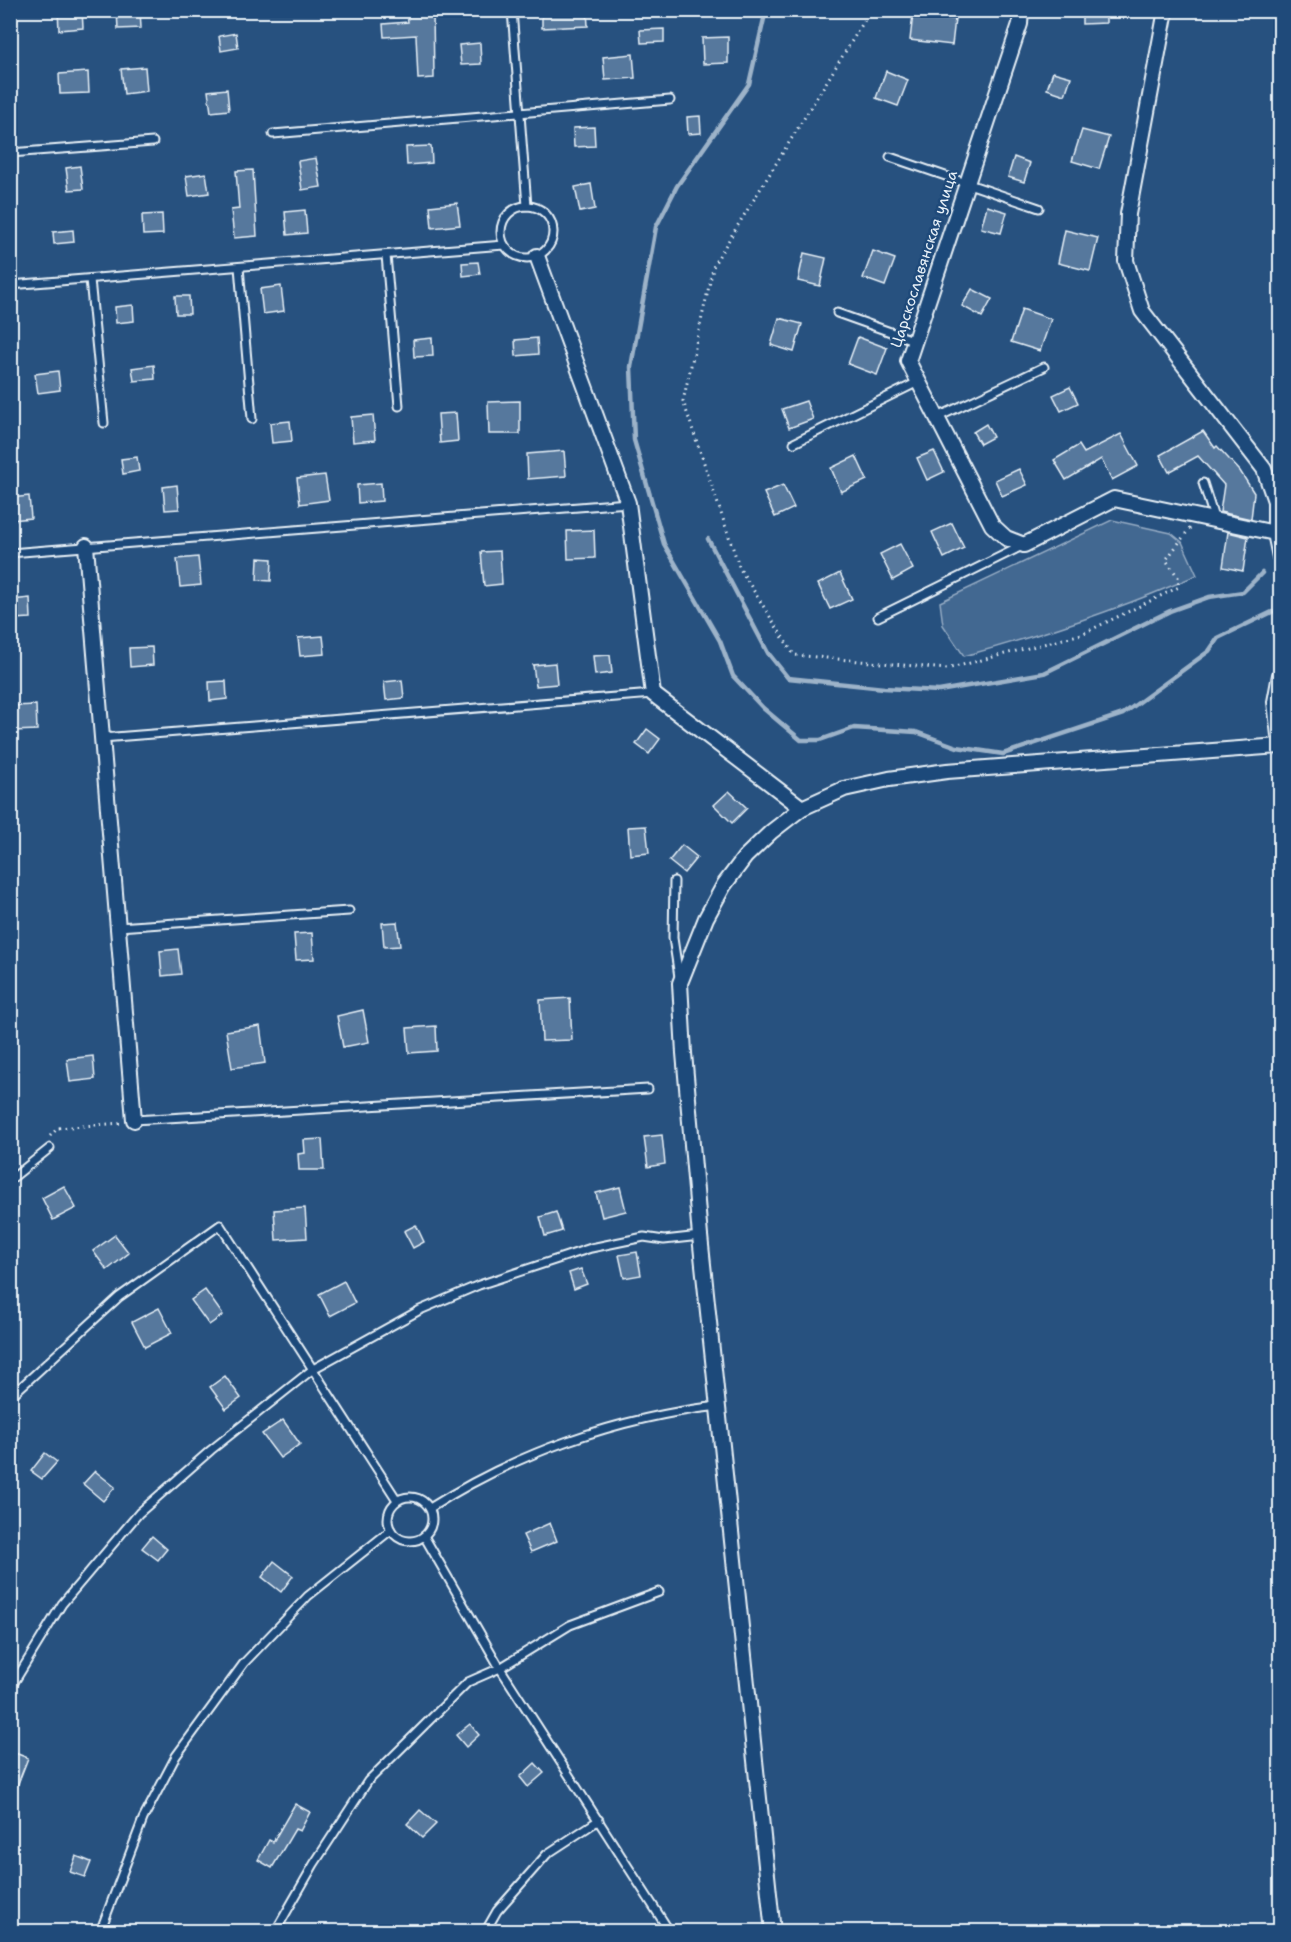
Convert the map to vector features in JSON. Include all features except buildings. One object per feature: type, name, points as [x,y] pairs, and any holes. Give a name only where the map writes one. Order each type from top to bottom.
[{"type":"street","name":"Царскославянская улица","points":[[1021,10],[1020,24],[913,340],[908,361],[992,525],[1006,538],[1024,545]]},
{"type":"street","points":[[1166,10],[1128,214],[1126,261],[1142,311],[1264,469],[1275,501],[1275,533],[1281,557]]},
{"type":"street","points":[[537,256],[628,503],[653,694],[802,808]]},
{"type":"street","points":[[1024,545],[1114,499],[1275,533]]},
{"type":"street","points":[[86,546],[134,1120]]},
{"type":"street","points":[[773,1932],[700,1236],[680,982],[706,918],[724,885],[745,857],[802,808],[844,789],[912,776],[1281,745],[1275,702],[1281,675]]},
{"type":"lane","points":[[512,10],[526,206]]},
{"type":"lane","points":[[273,134],[670,100]]},
{"type":"lane","points":[[10,153],[153,142]]},
{"type":"lane","points":[[890,157],[1039,208]]},
{"type":"lane","points":[[526,206],[538,209],[547,216],[552,226],[552,238],[547,249],[537,256],[525,258],[513,254],[504,245],[501,232],[504,219],[514,210],[526,206]]},
{"type":"lane","points":[[10,285],[504,245]]},
{"type":"lane","points":[[386,255],[399,406]]},
{"type":"lane","points":[[239,267],[252,419]]},
{"type":"lane","points":[[90,279],[104,423]]},
{"type":"lane","points":[[837,313],[913,340]]},
{"type":"lane","points":[[938,417],[1044,367]]},
{"type":"lane","points":[[794,443],[918,382]]},
{"type":"lane","points":[[1203,483],[1215,521]]},
{"type":"lane","points":[[10,553],[628,503]]},
{"type":"lane","points":[[878,617],[1024,545]]},
{"type":"lane","points":[[102,738],[653,694]]},
{"type":"lane","points":[[674,881],[674,938],[680,982]]},
{"type":"lane","points":[[118,927],[349,911]]},
{"type":"lane","points":[[134,1120],[648,1089]]},
{"type":"lane","points":[[10,1180],[50,1148]]},
{"type":"lane","points":[[10,1397],[119,1297],[220,1225],[397,1500]]},
{"type":"lane","points":[[10,1689],[62,1604],[139,1513],[211,1450],[313,1369],[420,1310],[479,1285],[591,1248],[644,1237],[664,1240],[700,1236]]},
{"type":"lane","points":[[430,1508],[460,1489],[552,1447],[622,1425],[719,1406]]},
{"type":"lane","points":[[415,1497],[430,1508],[431,1526],[424,1536],[406,1540],[391,1530],[388,1514],[397,1500],[415,1497]]},
{"type":"lane","points":[[100,1932],[143,1820],[176,1756],[243,1664],[300,1604],[391,1530]]},
{"type":"lane","points":[[424,1536],[500,1668],[670,1932]]},
{"type":"lane","points":[[274,1932],[314,1864],[368,1781],[468,1682],[500,1668],[570,1626],[659,1592]]},
{"type":"lane","points":[[485,1932],[497,1911],[547,1854],[599,1820]]},
{"type":"path","points":[[871,10],[714,264],[683,401],[740,569],[794,655],[947,669],[1082,634],[1179,587],[1178,577],[1166,560],[1198,517]]},
{"type":"path","points":[[50,1148],[46,1139],[58,1128],[116,1125],[134,1120]]},
{"type":"shaded area","points":[[1112,520],[1171,533],[1182,542],[1197,575],[1082,620],[964,656],[943,625],[940,602]]},
{"type":"waterway","points":[[766,10],[749,84],[677,186],[656,227],[631,367],[634,440],[664,544],[720,641],[733,676],[763,708],[801,740],[820,740],[854,728],[916,732],[957,747],[1003,754],[1123,714],[1209,651],[1218,638],[1272,612]]},
{"type":"waterway","points":[[708,539],[768,653],[788,678],[884,688],[939,691],[1044,673],[1170,611],[1209,597],[1243,592],[1262,573]]}]
